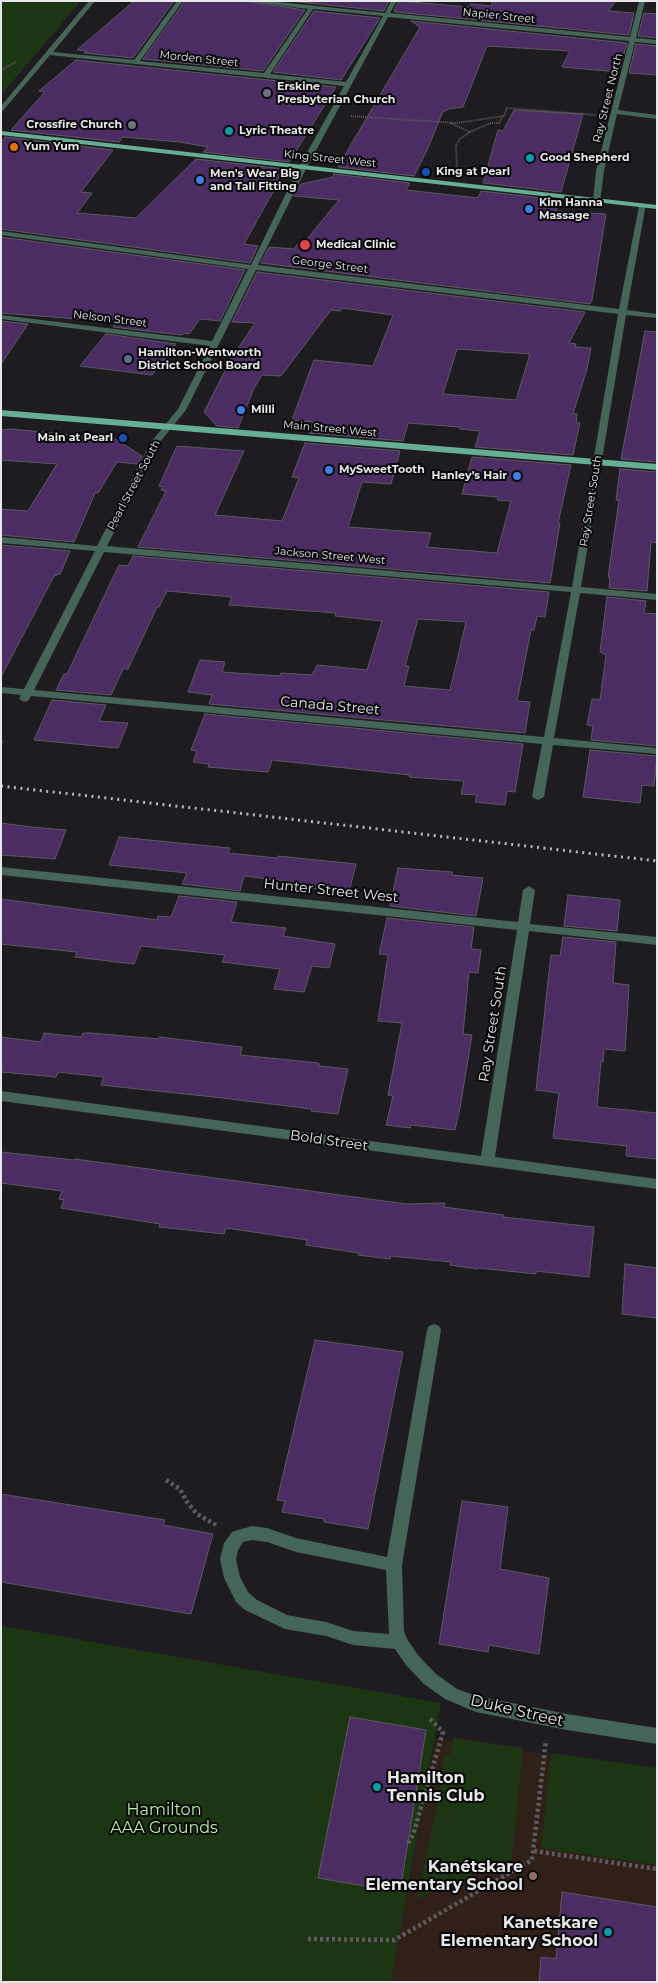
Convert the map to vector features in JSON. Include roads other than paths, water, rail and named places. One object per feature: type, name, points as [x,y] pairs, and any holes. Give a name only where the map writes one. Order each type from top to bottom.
[{"type":"main road","name":"King Street West","points":[[1,133],[657,207]]},
{"type":"main road","name":"Main Street West","points":[[1,414],[657,467]]},
{"type":"street","points":[[1,111],[92,1]]},
{"type":"street","points":[[136,62],[180,1]]},
{"type":"street","name":"Napier Street","points":[[249,1],[657,42]]},
{"type":"street","name":"Pearl Street South","points":[[26,695],[155,442],[182,410],[303,167],[394,1]]},
{"type":"street","name":"Ray Street North","points":[[597,200],[600,171],[642,1]]},
{"type":"street","points":[[266,76],[310,8]]},
{"type":"street","name":"Morden Street","points":[[48,53],[348,84]]},
{"type":"street","points":[[614,116],[657,117]]},
{"type":"street","name":"Ray Street South","points":[[538,797],[576,590],[642,206]]},
{"type":"street","name":"George Street","points":[[1,233],[252,267],[657,316]]},
{"type":"street","name":"Nelson Street","points":[[1,317],[216,344]]},
{"type":"street","name":"Jackson Street West","points":[[1,540],[657,597]]},
{"type":"street","name":"Canada Street","points":[[1,690],[26,695],[657,751]]},
{"type":"street","name":"Hunter Street West","points":[[1,871],[657,941]]},
{"type":"street","name":"Ray Street South","points":[[487,1162],[529,890]]},
{"type":"street","name":"Bold Street","points":[[1,1096],[657,1184]]},
{"type":"street","points":[[394,1565],[296,1545],[266,1535],[252,1533],[238,1537],[230,1548],[228,1559],[232,1578],[242,1597],[251,1605],[285,1622],[326,1629],[353,1638],[400,1642],[396,1631],[394,1565],[434,1330]]},
{"type":"street","name":"Duke Street","points":[[400,1642],[421,1671],[451,1694],[476,1704],[657,1736]]},
{"type":"railway","points":[[1,786],[657,861]]},
{"type":"place","name":"Erskine Presbyterian Church","points":[[267,93]]},
{"type":"place","name":"Crossfire Church","points":[[132,125]]},
{"type":"place","name":"Lyric Theatre","points":[[229,131]]},
{"type":"place","name":"Yum Yum","points":[[14,147]]},
{"type":"place","name":"Good Shepherd","points":[[530,158]]},
{"type":"place","name":"King at Pearl","points":[[426,172]]},
{"type":"place","name":"Men's Wear Big and Tall Fitting","points":[[200,180]]},
{"type":"place","name":"Kim Hanna Massage","points":[[529,209]]},
{"type":"place","name":"Medical Clinic","points":[[305,245]]},
{"type":"place","name":"Hamilton-Wentworth District School Board","points":[[128,359]]},
{"type":"place","name":"Milli","points":[[241,410]]},
{"type":"place","name":"Main at Pearl","points":[[123,438]]},
{"type":"place","name":"MySweetTooth","points":[[329,470]]},
{"type":"place","name":"Hanley’s Hair","points":[[517,476]]},
{"type":"place","name":"Hamilton Tennis Club","points":[[377,1787]]},
{"type":"place","name":"Kanétskare Elementary School","points":[[533,1876]]},
{"type":"place","name":"Kanetskare Elementary School","points":[[608,1932]]},
{"type":"park label","name":"Hamilton AAA Grounds","points":[[164,1819]]}]
